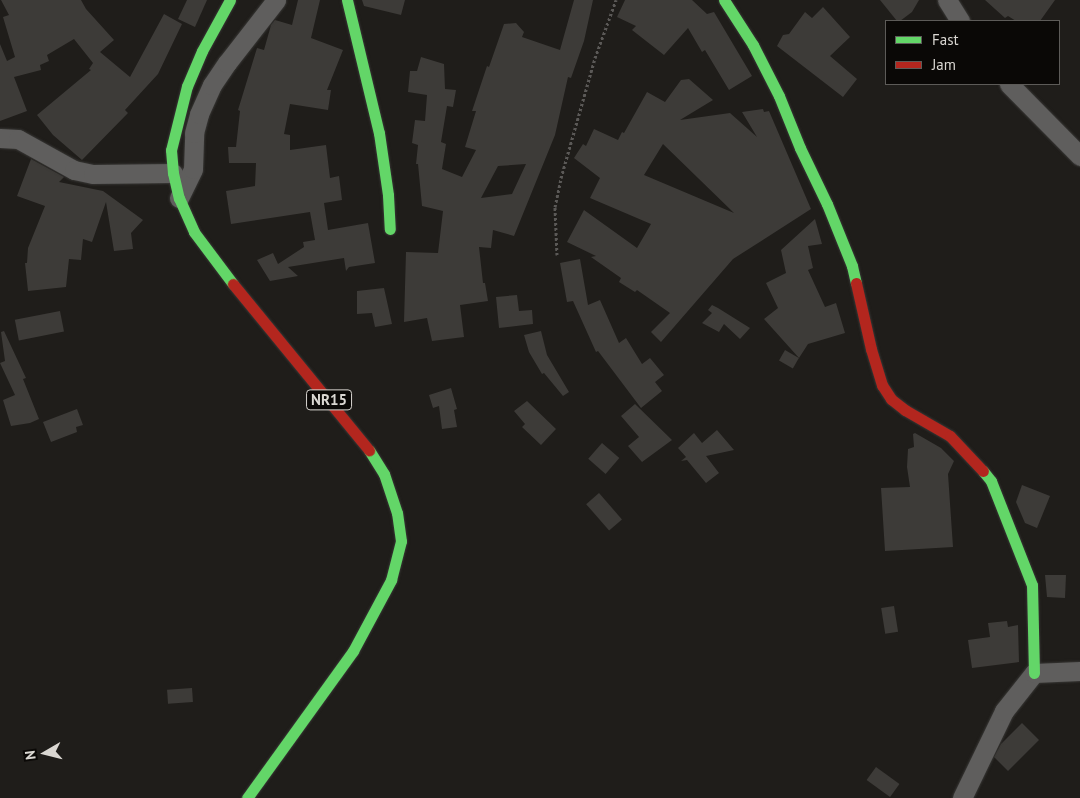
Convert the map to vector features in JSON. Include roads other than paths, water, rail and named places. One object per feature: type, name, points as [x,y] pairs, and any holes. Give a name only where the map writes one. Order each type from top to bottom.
[{"type":"main road","name":"NR15","points":[[230,0],[202,51],[187,86],[175,126],[171,150],[178,198],[194,232],[214,261],[371,453],[384,474],[397,513],[400,541],[391,580],[353,651],[247,798]]},
{"type":"main road","points":[[347,0],[379,133],[388,195],[390,229]]},
{"type":"main road","points":[[724,0],[753,45],[779,96],[831,213],[852,266],[871,349],[882,385],[891,399],[905,410],[950,436],[974,459],[991,481],[1028,570],[1032,585],[1034,673]]},
{"type":"street","points":[[178,198],[194,169],[194,133],[199,114],[212,86],[227,63],[276,0]]},
{"type":"street","points":[[947,0],[959,20]]},
{"type":"street","points":[[1009,85],[1080,156]]},
{"type":"street","points":[[0,138],[18,139],[74,170],[93,174],[173,173]]},
{"type":"street","points":[[962,798],[1004,711],[1034,673],[1080,671]]}]
